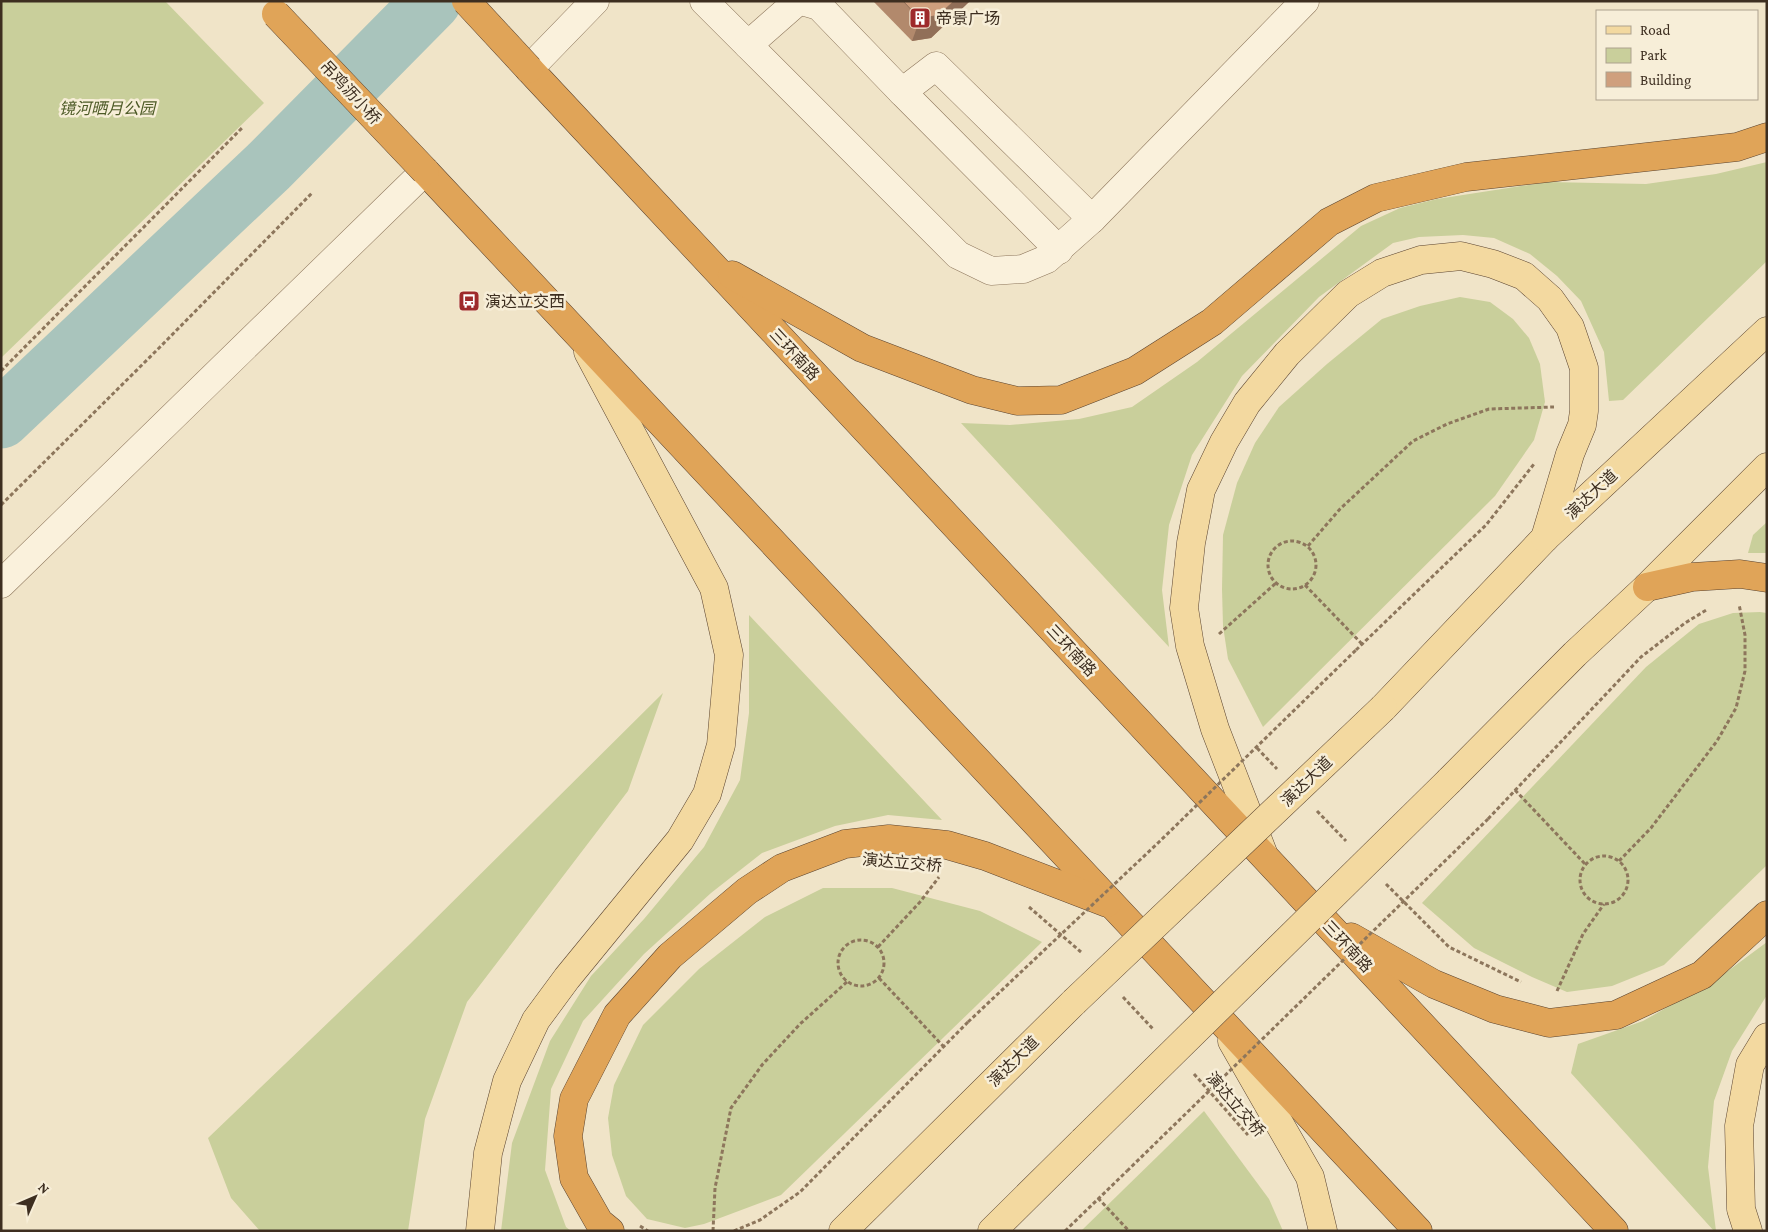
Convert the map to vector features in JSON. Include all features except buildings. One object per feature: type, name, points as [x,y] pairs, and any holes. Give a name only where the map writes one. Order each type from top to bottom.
[{"type":"highway","points":[[466,1],[529,69]]},
{"type":"highway","name":"吊鸡沥小桥","points":[[271,8],[425,171]]},
{"type":"highway","name":"三环南路","points":[[529,69],[1614,1231]]},
{"type":"highway","points":[[709,262],[862,348],[972,390],[1017,401],[1062,400],[1134,371],[1212,322],[1329,222],[1376,198],[1466,177],[1738,147],[1767,137]]},
{"type":"highway","points":[[425,171],[1418,1231]]},
{"type":"highway","points":[[1647,587],[1692,577],[1740,574],[1767,578]]},
{"type":"highway","points":[[622,1226],[599,1222],[574,1178],[568,1136],[574,1099],[617,1015],[670,956],[747,891],[782,868],[845,844],[889,838],[947,845],[986,856],[1114,906]]},
{"type":"highway","points":[[1326,922],[1434,984],[1495,1009],[1549,1023],[1616,1016],[1702,975],[1767,915]]},
{"type":"main road","points":[[1264,856],[1215,729],[1190,646],[1184,608],[1191,544],[1201,490],[1224,442],[1247,403],[1287,354],[1348,294],[1382,273],[1421,260],[1460,256],[1492,264],[1524,276],[1550,299],[1570,327],[1584,368],[1584,411],[1582,425],[1570,454],[1545,538]]},
{"type":"main road","name":"演达大道","points":[[844,1231],[1081,995],[1383,708],[1545,538],[1767,331]]},
{"type":"main road","points":[[480,1231],[490,1144],[507,1081],[536,1020],[567,978],[680,840],[707,794],[722,745],[729,655],[714,588],[582,339]]},
{"type":"main road","points":[[992,1231],[1449,781],[1575,654],[1647,587],[1767,467]]},
{"type":"main road","points":[[1221,1020],[1310,1178],[1323,1231]]},
{"type":"main road","points":[[1748,1231],[1741,1209],[1739,1126],[1750,1065],[1767,1038]]},
{"type":"street","points":[[529,69],[595,1]]},
{"type":"street","points":[[704,1],[958,255],[991,271],[1023,269],[1048,259],[1059,250],[1092,219],[1305,1]]},
{"type":"street","points":[[748,45],[798,1]]},
{"type":"street","points":[[802,1],[819,6],[1059,250]]},
{"type":"street","points":[[902,92],[936,66],[1092,219]]},
{"type":"street","points":[[1,584],[425,171]]},
{"type":"path","points":[[1,371],[243,127]]},
{"type":"path","points":[[1,505],[160,348],[312,192]]},
{"type":"path","points":[[1308,546],[1340,509],[1413,441],[1447,424],[1489,409],[1554,407]]},
{"type":"path","points":[[734,1231],[760,1220],[800,1192],[968,1022],[1159,842],[1486,525]]},
{"type":"path","points":[[1292,540],[1300,541],[1308,546],[1316,558],[1317,566],[1311,580],[1298,589],[1290,589],[1276,583],[1268,569],[1268,560],[1276,546],[1284,541],[1292,540]]},
{"type":"path","points":[[1213,640],[1276,583]]},
{"type":"path","points":[[1305,585],[1362,644]]},
{"type":"path","points":[[1620,861],[1651,828],[1717,741],[1736,708],[1745,671],[1745,635],[1738,601],[1746,602]]},
{"type":"path","points":[[1066,1231],[1488,819],[1641,657],[1704,609],[1713,607]]},
{"type":"path","points":[[1515,790],[1585,864]]},
{"type":"path","points":[[1598,856],[1613,857],[1620,861],[1628,876],[1628,884],[1620,898],[1604,904],[1596,902],[1583,892],[1580,886],[1580,878],[1585,864],[1598,856]]},
{"type":"path","name":"演达立交桥","points":[[930,876],[948,878]]},
{"type":"path","points":[[878,947],[920,902],[939,877]]},
{"type":"path","points":[[1554,998],[1583,934],[1604,904]]},
{"type":"path","points":[[1029,907],[1083,955]]},
{"type":"path","points":[[860,940],[867,941],[878,947],[883,956],[884,964],[879,978],[866,986],[858,986],[844,980],[838,966],[838,958],[846,945],[852,941],[860,940]]},
{"type":"path","points":[[879,978],[944,1047]]},
{"type":"path","points":[[713,1231],[715,1188],[731,1108],[762,1065],[800,1024],[848,981]]},
{"type":"path","points":[[1116,990],[1156,1033]]},
{"type":"path","name":"演达立交桥","points":[[1188,1068],[1242,1126],[1252,1141]]},
{"type":"path","points":[[1098,1198],[1129,1231]]},
{"type":"path","points":[[622,1226],[648,1231]]},
{"type":"green space","name":"镜河晒月公园","points":[[1,1],[165,1],[264,103],[1,358]]},
{"type":"green space","points":[[1767,162],[1767,261],[1623,400],[1609,401],[1604,352],[1581,301],[1557,276],[1530,254],[1494,238],[1463,235],[1419,237],[1393,243],[1319,297],[1242,376],[1192,455],[1169,525],[1162,590],[1169,647],[961,423],[1010,425],[1079,419],[1132,407],[1197,362],[1361,226],[1400,208],[1437,199],[1548,182],[1646,184],[1716,174]]},
{"type":"green space","points":[[1460,297],[1490,302],[1513,319],[1529,338],[1540,364],[1545,402],[1534,440],[1495,496],[1263,727],[1228,659],[1223,626],[1223,535],[1237,483],[1255,443],[1279,407],[1327,364],[1382,319],[1420,306]]},
{"type":"green space","points":[[1767,522],[1767,553],[1748,553],[1753,535]]},
{"type":"green space","points":[[1733,613],[1767,613],[1767,865],[1664,965],[1612,986],[1567,992],[1474,948],[1422,903],[1646,667],[1699,624]]},
{"type":"green space","points":[[749,615],[942,820],[888,815],[835,826],[762,853],[711,893],[644,954],[583,1021],[551,1089],[545,1170],[566,1227],[571,1231],[501,1231],[512,1143],[550,1041],[591,976],[644,919],[704,847],[740,780],[749,713]]},
{"type":"green space","points":[[663,693],[628,791],[467,1002],[425,1119],[408,1231],[260,1231],[231,1198],[208,1138],[410,944]]},
{"type":"green space","points":[[823,888],[892,888],[980,911],[1042,942],[781,1195],[704,1224],[685,1228],[647,1219],[626,1196],[612,1155],[608,1118],[614,1085],[643,1025],[699,969],[765,917]]},
{"type":"green space","points":[[1767,942],[1767,995],[1732,1051],[1714,1101],[1708,1167],[1716,1231],[1714,1231],[1571,1073],[1578,1044],[1643,1021],[1717,979]]},
{"type":"green space","points":[[1204,1111],[1269,1199],[1283,1231],[1081,1231]]},
{"type":"waterway","points":[[1,419],[269,166],[432,1]]},
{"type":"place","name":"帝景广场","points":[[920,18]]},
{"type":"place","name":"演达立交西","points":[[469,301]]}]
